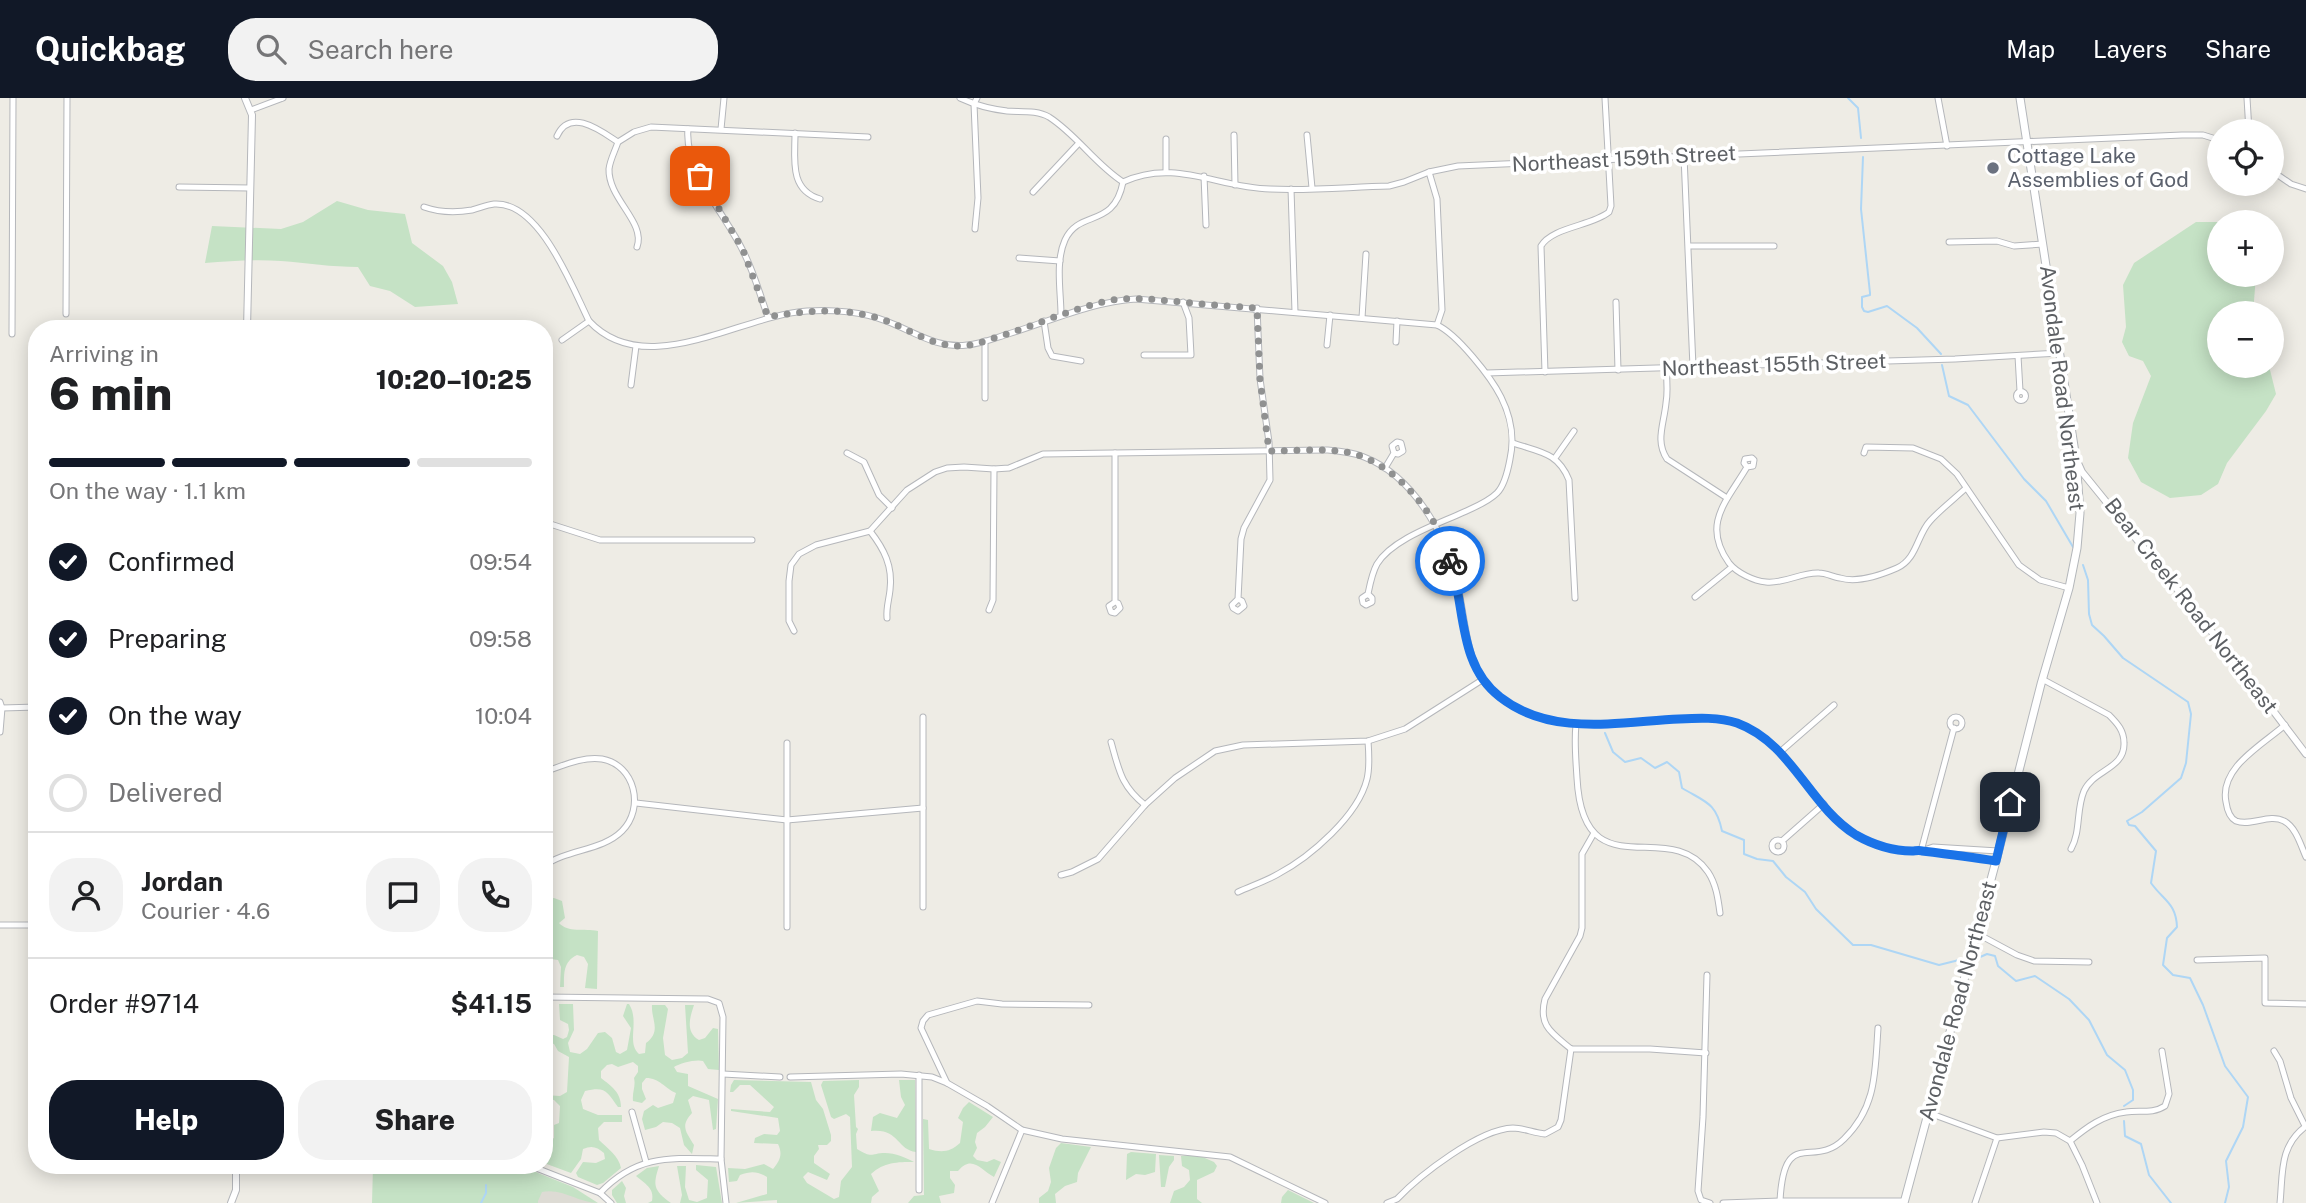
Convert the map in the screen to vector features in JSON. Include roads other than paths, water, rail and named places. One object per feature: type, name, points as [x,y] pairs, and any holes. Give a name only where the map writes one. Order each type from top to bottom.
[{"type":"main road","name":"Avondale Road Northeast","points":[[1904,1202],[2042,679],[2069,588],[2077,548],[2080,513],[2076,458],[2020,98]]},
{"type":"street","points":[[12,334],[13,98]]},
{"type":"street","points":[[66,314],[67,98]]},
{"type":"street","points":[[245,98],[251,110],[247,320]]},
{"type":"street","points":[[251,110],[284,98]]},
{"type":"street","points":[[721,129],[724,98]]},
{"type":"street","points":[[960,98],[976,101],[987,108],[1037,113],[1048,117],[1079,143],[1107,172],[1123,182],[1121,194],[1108,212],[1073,229],[1064,243],[1060,261],[1061,315]]},
{"type":"street","points":[[1545,372],[1541,246],[1549,236],[1606,215],[1611,206],[1605,98]]},
{"type":"street","points":[[1938,98],[1947,146]]},
{"type":"street","points":[[2247,98],[2248,119]]},
{"type":"street","points":[[975,229],[978,198],[976,101]]},
{"type":"street","points":[[557,136],[566,125],[583,122],[618,142]]},
{"type":"street","points":[[637,247],[640,240],[639,231],[622,206],[610,178],[611,159],[618,142],[634,132],[651,127],[868,137]]},
{"type":"street","points":[[688,129],[687,143],[692,161],[743,250],[768,317]]},
{"type":"street","points":[[795,133],[796,178],[804,191],[820,199]]},
{"type":"street","points":[[1234,135],[1235,185]]},
{"type":"street","points":[[1307,135],[1312,188]]},
{"type":"street","name":"Northeast 159th Street","points":[[1123,182],[1136,176],[1167,172],[1204,176],[1255,188],[1388,186],[1404,183],[1429,172],[1458,166],[2182,135],[2207,136]]},
{"type":"street","points":[[1166,139],[1167,172]]},
{"type":"street","points":[[1033,192],[1079,143]]},
{"type":"street","points":[[1684,156],[1693,367]]},
{"type":"street","points":[[1429,172],[1437,199],[1440,326]]},
{"type":"street","points":[[1204,176],[1206,225]]},
{"type":"street","points":[[2284,179],[2306,189]]},
{"type":"street","points":[[179,187],[250,188]]},
{"type":"street","points":[[1291,189],[1295,312]]},
{"type":"street","points":[[424,206],[440,212],[504,204],[523,214],[550,245],[589,321],[611,339],[636,346],[704,339],[768,317],[806,310],[850,313],[885,321],[942,344],[958,346],[985,341],[1107,302],[1159,299],[1440,326],[1493,380],[1508,413],[1513,443],[1505,479],[1495,495],[1399,542],[1379,561],[1373,572],[1368,594]]},
{"type":"street","points":[[1949,242],[1997,241],[2014,246],[2043,244]]},
{"type":"street","points":[[1689,246],[1774,246]]},
{"type":"street","points":[[1362,318],[1366,254]]},
{"type":"street","points":[[1019,258],[1060,261]]},
{"type":"street","points":[[1144,355],[1191,355],[1189,318],[1183,302]]},
{"type":"street","points":[[1616,302],[1618,370]]},
{"type":"street","points":[[1238,600],[1241,538],[1269,486],[1269,451],[1260,379],[1257,308]]},
{"type":"street","points":[[1327,345],[1330,315]]},
{"type":"street","points":[[562,340],[589,321]]},
{"type":"street","points":[[1044,321],[1048,348],[1052,356],[1081,360]]},
{"type":"street","points":[[1396,342],[1397,321]]},
{"type":"street","points":[[985,341],[985,398]]},
{"type":"street","points":[[631,386],[636,346]]},
{"type":"street","name":"Northeast 155th Street","points":[[1487,373],[1666,369],[2060,353]]},
{"type":"street","points":[[2018,356],[2020,391]]},
{"type":"street","points":[[1666,369],[1666,407],[1660,439],[1662,452],[1667,459],[1727,498]]},
{"type":"street","points":[[1555,458],[1574,431]]},
{"type":"street","points":[[1513,443],[1555,458],[1563,466],[1569,481],[1574,598]]},
{"type":"street","points":[[1864,453],[1866,447],[1913,447],[1928,452],[1950,466],[2019,565],[2040,579],[2069,588]]},
{"type":"street","points":[[794,631],[789,621],[789,581],[791,565],[799,554],[816,545],[870,531],[907,490],[935,472],[947,468],[1009,467],[1043,454],[1327,450],[1346,452],[1362,456],[1385,468],[1417,499],[1435,525],[1451,563],[1461,601],[1468,649],[1482,680],[1500,698],[1519,710],[1539,719],[1576,725],[1700,718],[1736,723],[1758,733],[1780,752],[1839,822],[1866,840],[1899,850],[1921,850],[1996,861]]},
{"type":"street","points":[[847,453],[864,462],[879,495],[892,508]]},
{"type":"street","points":[[1115,453],[1115,602]]},
{"type":"street","points":[[1385,468],[1394,453]]},
{"type":"street","name":"Bear Creek Road Northeast","points":[[2076,458],[2082,471],[2306,754]]},
{"type":"street","points":[[1747,467],[1718,515],[1716,531],[1722,554],[1732,567],[1744,575],[1766,582],[1819,573],[1850,580],[1897,568],[1909,558],[1930,521],[1966,488]]},
{"type":"street","points":[[989,610],[993,600],[994,469]]},
{"type":"street","points":[[553,525],[600,540],[752,540]]},
{"type":"street","points":[[870,531],[881,545],[890,564],[891,587],[887,618]]},
{"type":"street","points":[[1695,597],[1732,567]]},
{"type":"street","points":[[2042,679],[2109,715],[2118,724],[2124,737],[2123,754],[2117,763],[2096,777],[2083,794],[2077,840],[2071,849]]},
{"type":"street","points":[[1061,875],[1098,859],[1145,805],[1189,767],[1216,751],[1243,745],[1368,741],[1405,729],[1482,680]]},
{"type":"street","points":[[0,732],[1,705],[28,707]]},
{"type":"street","points":[[1780,752],[1834,705]]},
{"type":"street","points":[[923,717],[923,907]]},
{"type":"street","points":[[1576,725],[1578,797],[1585,820],[1594,833],[1604,841],[1623,847],[1674,850],[1694,860],[1706,869],[1717,895],[1720,913]]},
{"type":"street","points":[[2285,725],[2238,765],[2226,782],[2224,794],[2227,808],[2232,818],[2238,822],[2275,818],[2288,823],[2306,858]]},
{"type":"street","points":[[1921,850],[1954,729]]},
{"type":"street","points":[[1238,892],[1277,875],[1307,855],[1346,816],[1367,780],[1368,741]]},
{"type":"street","points":[[1111,742],[1124,783],[1132,795],[1145,805]]},
{"type":"street","points":[[787,743],[787,927]]},
{"type":"street","points":[[553,769],[585,760],[604,759],[616,764],[630,779],[636,803],[629,823],[617,836],[553,862]]},
{"type":"street","points":[[636,803],[788,820],[923,808]]},
{"type":"street","points":[[1782,841],[1824,804]]},
{"type":"street","points":[[1594,833],[1582,854],[1580,936],[1545,999],[1542,1009],[1545,1024],[1572,1049],[1650,1049],[1706,1053]]},
{"type":"street","points":[[1921,850],[1933,847],[1998,850]]},
{"type":"street","points":[[0,925],[28,925]]},
{"type":"street","points":[[1976,933],[2017,956],[2034,961],[2089,962]]},
{"type":"street","points":[[2197,960],[2265,958],[2266,1003],[2306,1004]]},
{"type":"street","points":[[1707,975],[1706,1053],[1698,1182],[1701,1200],[1710,1203]]},
{"type":"street","points":[[553,997],[708,999],[719,1003],[723,1012],[721,1159],[726,1203]]},
{"type":"street","points":[[947,1083],[921,1028],[928,1015],[977,1001],[1002,1004],[1089,1005]]},
{"type":"street","points":[[1780,1201],[1782,1171],[1792,1157],[1802,1152],[1835,1146],[1844,1140],[1862,1117],[1874,1089],[1878,1028]]},
{"type":"street","points":[[1387,1203],[1396,1201],[1444,1160],[1477,1140],[1510,1128],[1545,1134],[1558,1127],[1572,1049]]},
{"type":"street","points":[[2070,1141],[2108,1116],[2154,1111],[2165,1106],[2169,1094],[2162,1051]]},
{"type":"street","points":[[2274,1051],[2280,1061],[2291,1098],[2306,1126],[2295,1135],[2285,1150],[2281,1167],[2280,1203]]},
{"type":"street","points":[[723,1074],[780,1076]]},
{"type":"street","points":[[919,1075],[919,1190]]},
{"type":"street","points":[[790,1077],[919,1075],[947,1083],[1022,1130],[1062,1139],[1220,1155],[1240,1161],[1325,1203]]},
{"type":"street","points":[[632,1112],[646,1162]]},
{"type":"street","points":[[1929,1113],[1997,1138],[2044,1132],[2063,1136],[2070,1141],[2097,1203]]},
{"type":"street","points":[[992,1203],[1022,1130]]},
{"type":"street","points":[[1975,1203],[1997,1138]]},
{"type":"street","points":[[600,1193],[622,1173],[646,1162],[667,1159],[721,1159]]},
{"type":"street","points":[[231,1203],[236,1190],[236,1174]]},
{"type":"street","points":[[551,1174],[600,1193],[611,1203]]},
{"type":"street","points":[[1724,1203],[1904,1202]]},
{"type":"waterway","points":[[1848,98],[1858,108],[1861,138]]},
{"type":"waterway","points":[[1863,157],[1861,209],[1870,295],[1862,297],[1862,307],[1868,312],[1887,306],[1917,328],[1941,354]]},
{"type":"waterway","points":[[1942,365],[1949,396],[1968,405],[2024,479],[2046,501],[2073,547]]},
{"type":"waterway","points":[[2083,565],[2088,580],[2092,625],[2123,658],[2188,702],[2191,714],[2186,763],[2181,778],[2142,812],[2127,821],[2129,825],[2135,826],[2156,851],[2151,883],[2172,907],[2176,919],[2177,927],[2167,938],[2163,965],[2173,975],[2190,978],[2203,1005],[2225,1066],[2248,1097],[2243,1127],[2226,1161],[2229,1187],[2225,1203]]},
{"type":"waterway","points":[[1605,733],[1613,752],[1625,762],[1641,758],[1655,768],[1667,762],[1679,772],[1682,788],[1713,808],[1722,831],[1744,840],[1744,854],[1773,861],[1853,945],[1871,945],[1939,965],[1963,959]]},
{"type":"waterway","points":[[1978,958],[1987,954],[1995,956],[1998,966],[2016,981],[2035,976],[2069,999],[2089,1020],[2107,1055],[2125,1070],[2133,1090],[2133,1100],[2124,1106]]},
{"type":"waterway","points":[[2124,1121],[2125,1136],[2141,1144],[2149,1175],[2171,1203]]},
{"type":"waterway","points":[[481,1203],[486,1193],[486,1185]]},
{"type":"place","name":"Cottage Lake Assemblies of God","points":[[1993,168]]}]
